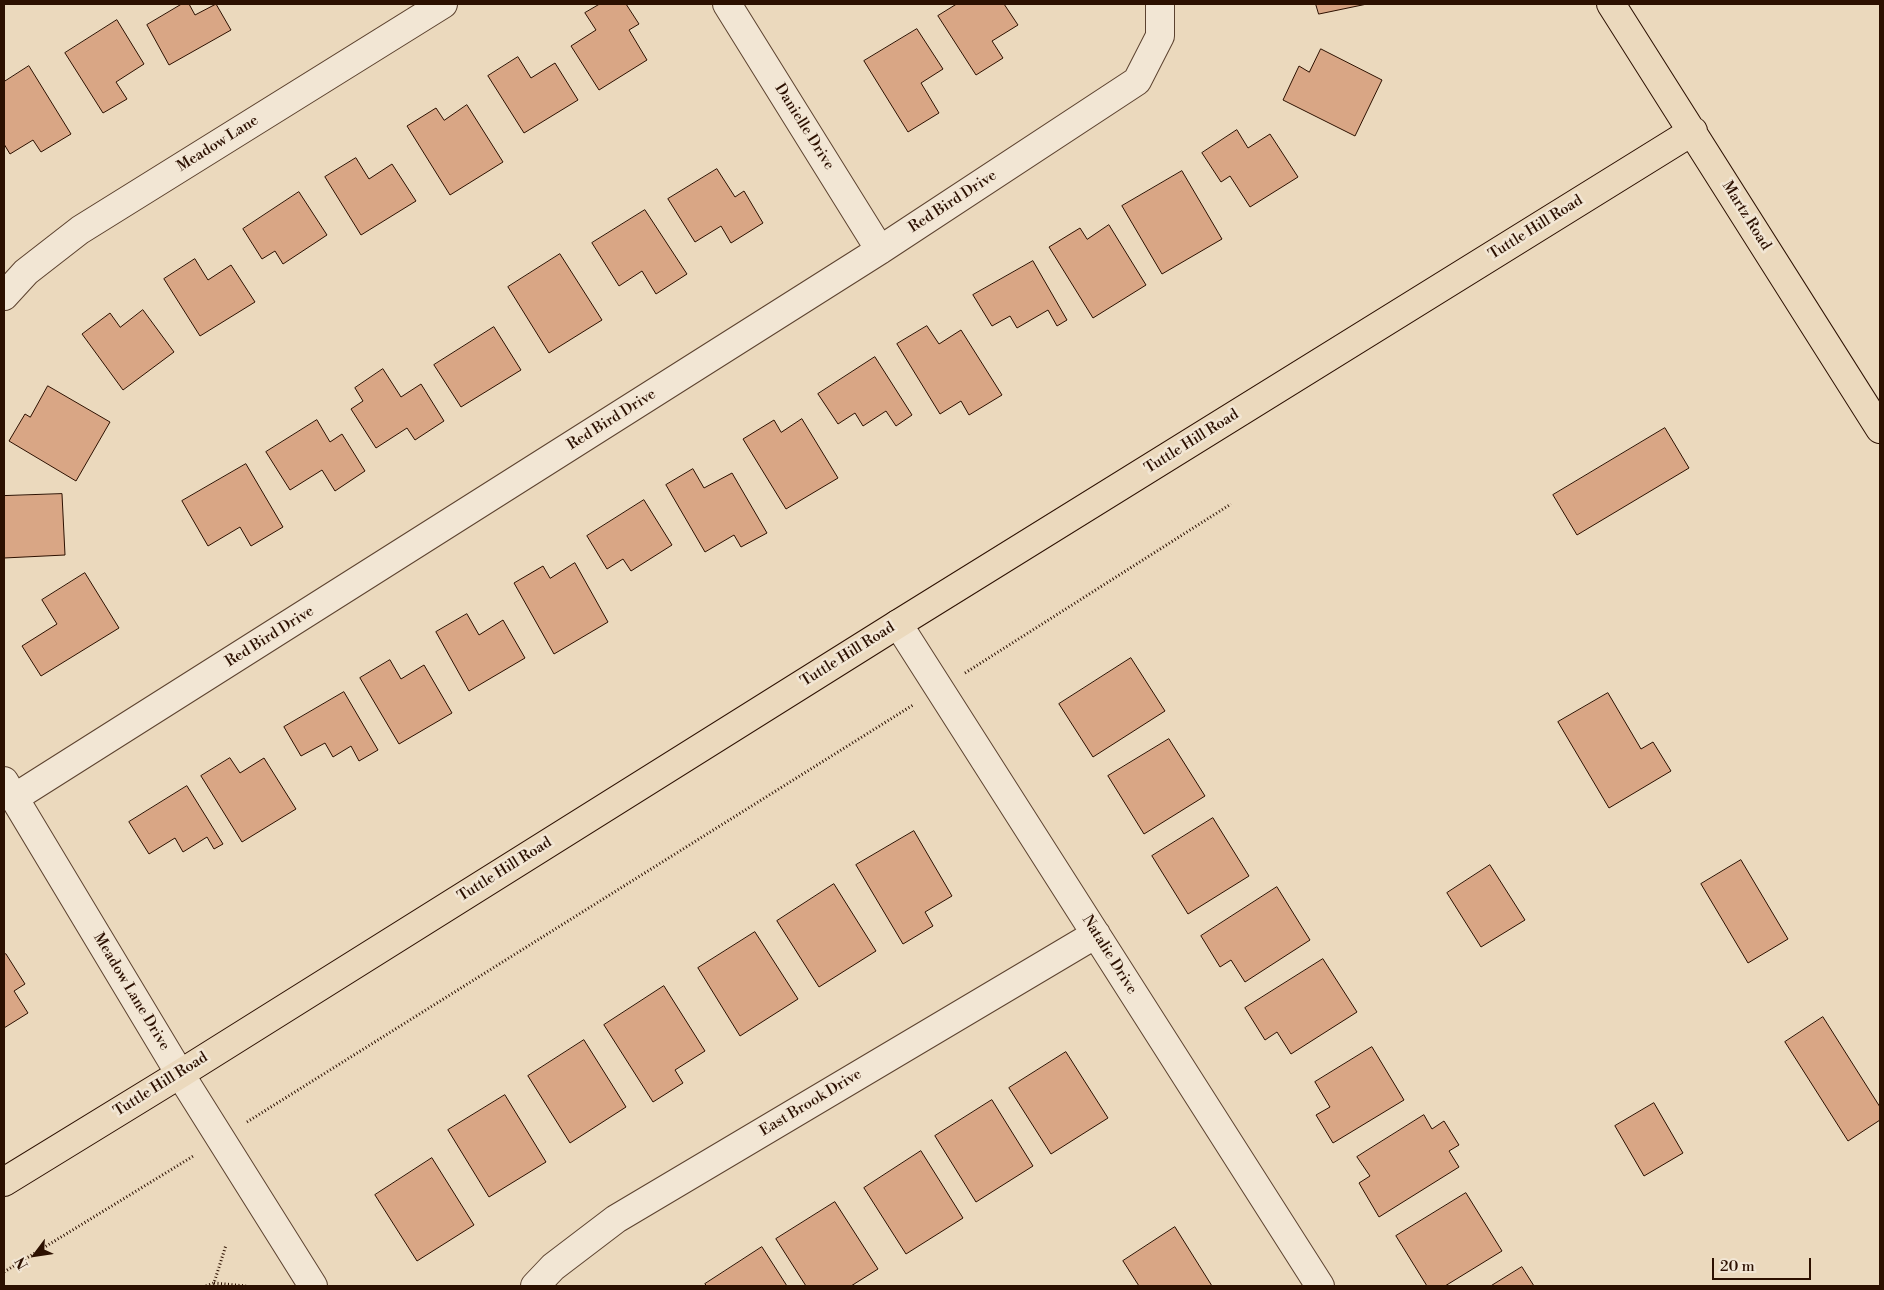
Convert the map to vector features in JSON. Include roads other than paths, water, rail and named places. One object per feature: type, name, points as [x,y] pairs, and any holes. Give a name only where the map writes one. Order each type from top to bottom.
[{"type":"main road","name":"Martz Road","points":[[1611,4],[1879,424]]},
{"type":"main road","name":"Tuttle Hill Road","points":[[4,1182],[1693,131]]},
{"type":"street","name":"Meadow Lane","points":[[4,296],[26,272],[80,230],[442,4]]},
{"type":"street","name":"Danielle Drive","points":[[727,4],[880,250]]},
{"type":"street","name":"Red Bird Drive","points":[[9,790],[880,250],[1136,81],[1160,36],[1160,4]]},
{"type":"street","name":"Natalie Drive","points":[[898,624],[1320,1286]]},
{"type":"street","name":"Meadow Lane Drive","points":[[9,790],[180,1074],[313,1286]]},
{"type":"street","name":"East Brook Drive","points":[[535,1286],[553,1267],[616,1219],[1096,934]]}]
